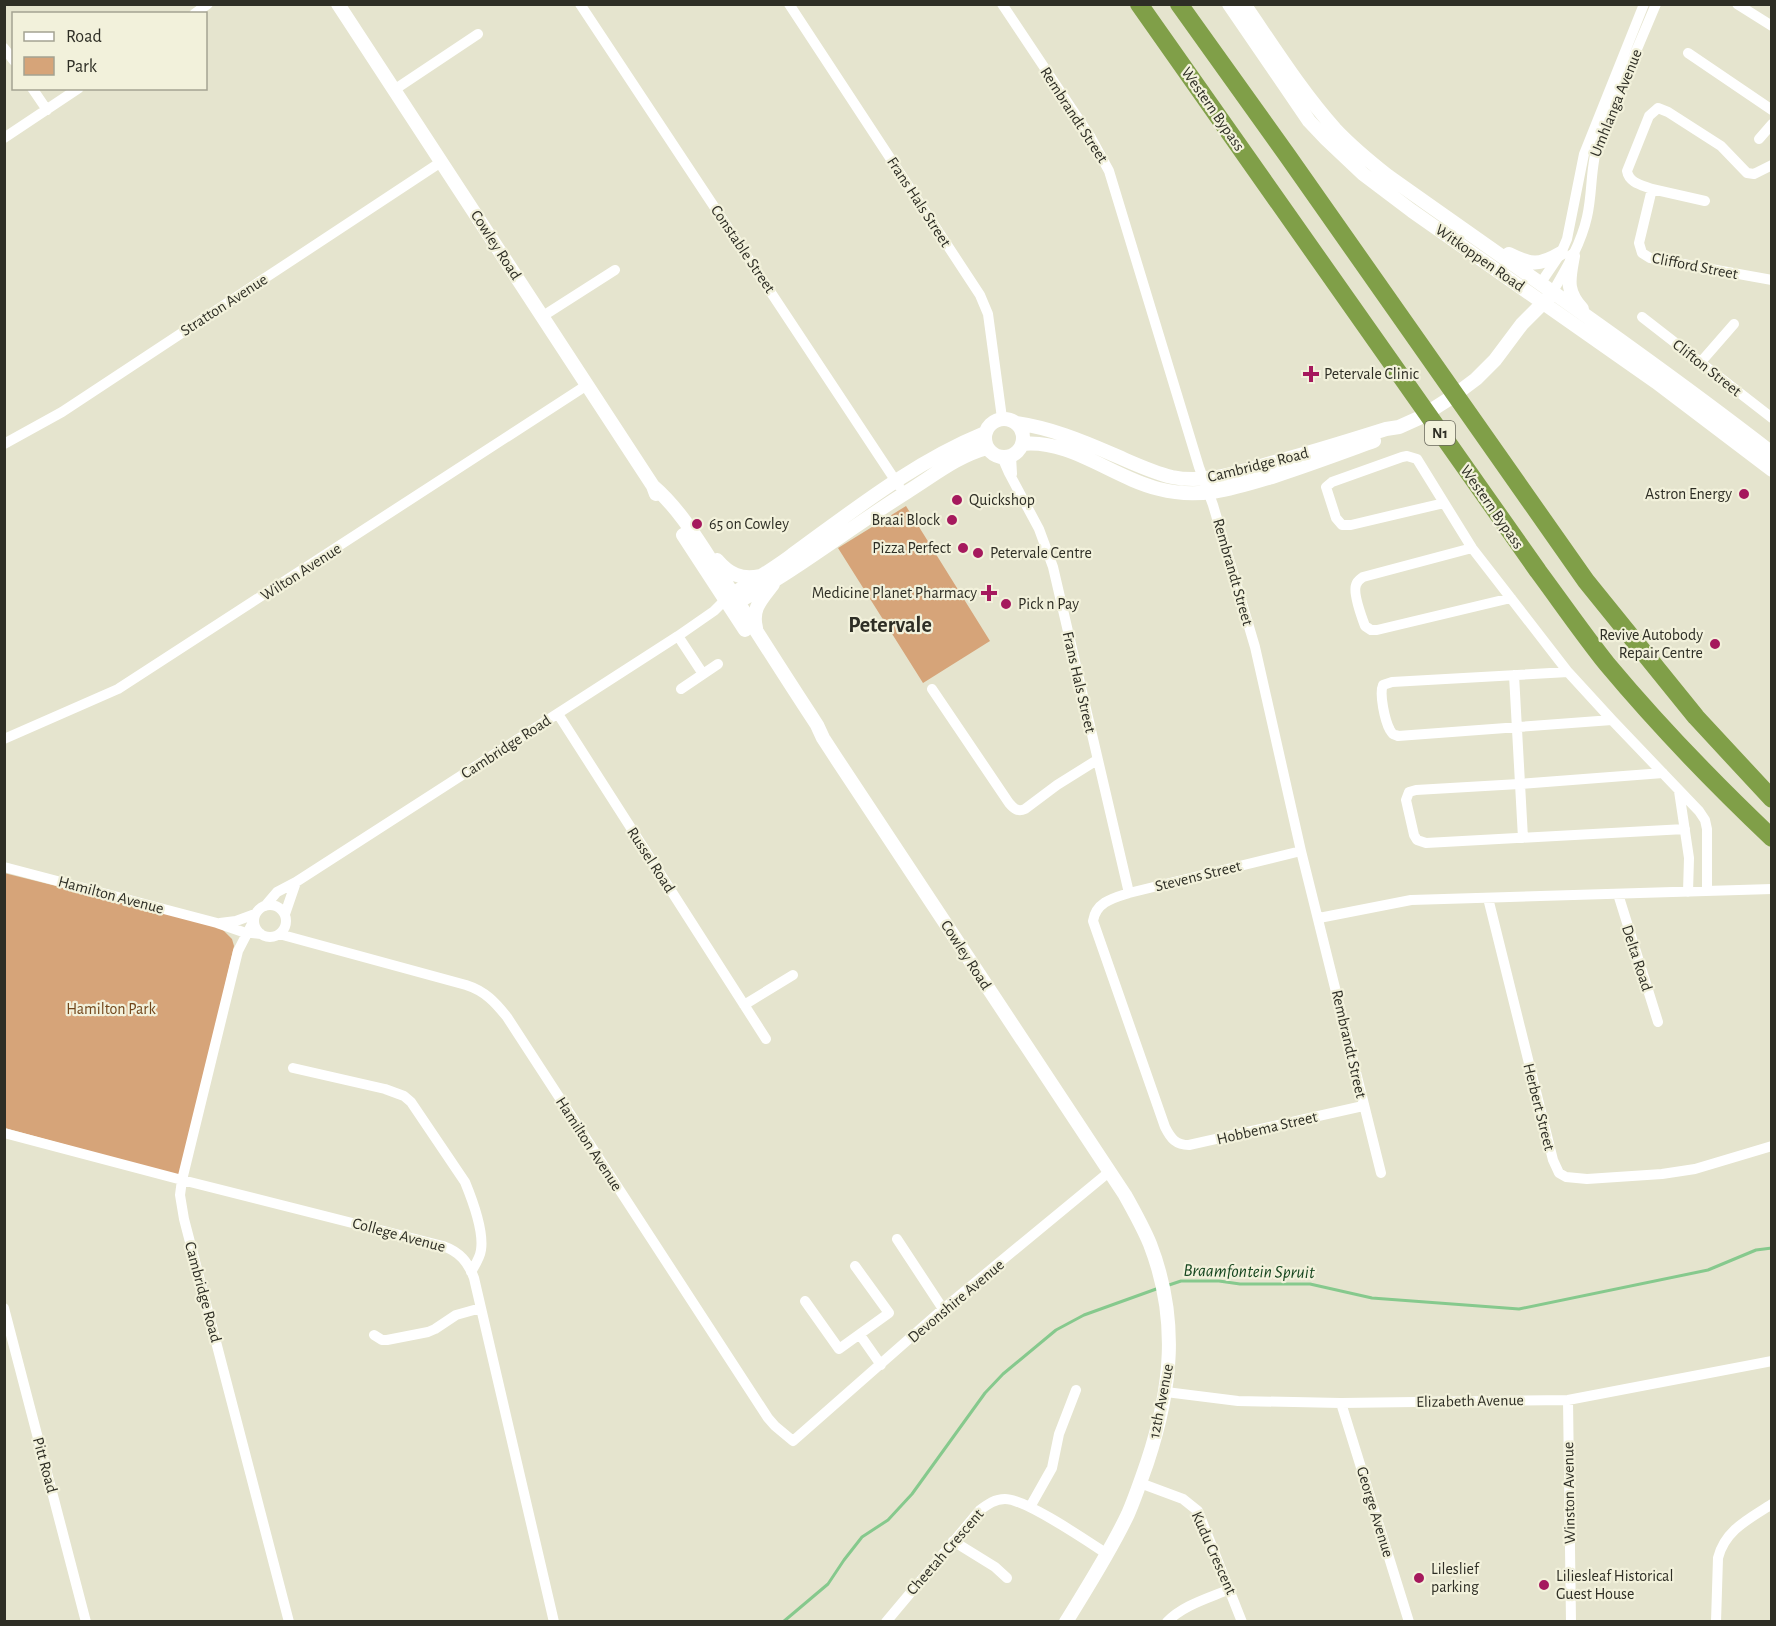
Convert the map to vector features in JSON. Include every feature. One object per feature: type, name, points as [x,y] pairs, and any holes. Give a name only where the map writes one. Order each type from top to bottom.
[{"type":"highway","name":"Western Bypass","points":[[1139,4],[1538,571],[1606,663],[1672,739],[1772,838]]},
{"type":"highway","name":"Western Bypass","points":[[1179,4],[1586,581],[1696,717],[1772,799]]},
{"type":"highway","points":[[1712,733],[1772,783]]},
{"type":"street","name":"Cowley Road","points":[[338,4],[543,316],[653,486],[659,499],[760,639],[1109,1172]]},
{"type":"street","name":"Constable Street","points":[[580,4],[904,494]]},
{"type":"street","name":"Frans Hals Street","points":[[789,4],[980,295],[988,314],[1009,420]]},
{"type":"street","name":"Rembrandt Street","points":[[1002,4],[1090,136],[1109,171],[1255,647],[1301,851],[1381,1173]]},
{"type":"street","name":"Witkoppen Road","points":[[1228,4],[1303,112],[1333,147],[1363,174],[1412,211],[1542,294],[1591,318],[1772,453]]},
{"type":"street","name":"Witkoppen Road","points":[[1244,4],[1318,109],[1345,139],[1388,176],[1468,231],[1542,294],[1772,470]]},
{"type":"street","name":"Umhlanga Avenue","points":[[1567,254],[1584,154],[1644,4]]},
{"type":"street","name":"Umhlanga Avenue","points":[[1542,294],[1587,219],[1595,150],[1656,4]]},
{"type":"street","points":[[1737,4],[1772,26]]},
{"type":"street","points":[[394,90],[478,34]]},
{"type":"street","points":[[1688,53],[1772,110]]},
{"type":"street","points":[[33,90],[47,110]]},
{"type":"street","points":[[4,138],[76,90]]},
{"type":"street","points":[[1705,201],[1652,189],[1634,181],[1627,175],[1649,116],[1658,108],[1721,146],[1747,173],[1754,174],[1772,165]]},
{"type":"street","points":[[1759,139],[1772,124]]},
{"type":"street","name":"Stratton Avenue","points":[[4,444],[72,405],[441,162]]},
{"type":"street","name":"Clifford Street","points":[[1652,189],[1639,243],[1642,253],[1650,258],[1772,280]]},
{"type":"street","points":[[1468,231],[1510,255],[1529,262],[1544,262],[1567,254],[1569,289],[1575,300],[1591,318]]},
{"type":"street","points":[[543,316],[615,270]]},
{"type":"street","name":"Cambridge Road","points":[[1022,444],[1033,443],[1059,448],[1158,489],[1208,493],[1239,487],[1390,435],[1436,408],[1476,379],[1495,360],[1542,294]]},
{"type":"street","name":"Clifton Street","points":[[1642,317],[1772,418]]},
{"type":"street","points":[[1700,363],[1734,324]]},
{"type":"street","name":"Wilton Avenue","points":[[4,739],[118,689],[587,385]]},
{"type":"street","points":[[1009,420],[1022,433],[1022,444],[1017,451],[1006,456],[994,454],[987,448],[985,433],[991,423],[1009,420]]},
{"type":"street","name":"Cambridge Road","points":[[1009,420],[1060,432],[1154,471],[1182,478],[1204,478],[1241,472],[1402,426]]},
{"type":"street","name":"Cambridge Road","points":[[731,601],[761,576],[896,480],[959,443],[985,433]]},
{"type":"street","name":"Cambridge Road","points":[[265,906],[277,892],[558,714],[714,610],[778,578],[962,457],[987,448]]},
{"type":"street","name":"Frans Hals Street","points":[[1006,456],[1012,478],[1039,529],[1051,560],[1129,893]]},
{"type":"street","points":[[1444,503],[1351,525],[1342,525],[1336,518],[1326,487],[1332,482],[1407,456],[1417,459],[1472,548],[1568,672],[1699,811],[1707,829],[1707,891]]},
{"type":"street","name":"Cowley Road","points":[[653,486],[692,531],[731,601],[812,728],[823,738]]},
{"type":"street","points":[[692,531],[718,562],[733,574],[747,578],[761,576]]},
{"type":"street","points":[[1472,548],[1363,577],[1356,583],[1356,593],[1365,626],[1371,630],[1377,630],[1511,598]]},
{"type":"street","points":[[760,639],[754,613],[778,578]]},
{"type":"street","points":[[678,636],[703,674]]},
{"type":"street","points":[[681,689],[718,664]]},
{"type":"street","points":[[1568,672],[1392,682],[1383,685],[1380,692],[1390,731],[1398,736],[1612,720]]},
{"type":"street","points":[[1514,675],[1523,838]]},
{"type":"street","points":[[932,689],[1009,803],[1017,810],[1025,809],[1057,785],[1097,760]]},
{"type":"street","name":"Russel Road","points":[[558,714],[766,1039]]},
{"type":"street","points":[[1663,773],[1416,789],[1409,792],[1406,800],[1414,835],[1421,842],[1431,844],[1685,829]]},
{"type":"street","points":[[1679,790],[1689,858],[1688,892]]},
{"type":"street","name":"Stevens Street","points":[[1172,1140],[1165,1127],[1093,921],[1097,908],[1108,900],[1129,893],[1301,851]]},
{"type":"street","name":"Hamilton Avenue","points":[[4,867],[247,933],[264,935]]},
{"type":"street","points":[[296,882],[285,917],[284,928],[279,934],[272,937],[264,935],[256,929],[255,917],[261,907],[274,905],[282,910],[285,917],[300,940]]},
{"type":"street","points":[[1319,918],[1411,900],[1772,889]]},
{"type":"street","name":"Delta Road","points":[[1617,894],[1658,1022]]},
{"type":"street","name":"Herbert Street","points":[[1488,898],[1552,1160],[1559,1173],[1566,1177],[1587,1179],[1662,1174],[1695,1169],[1772,1146]]},
{"type":"street","name":"Cambridge Road","points":[[255,917],[237,956],[180,1195],[184,1219],[289,1622]]},
{"type":"street","name":"Hamilton Avenue","points":[[222,925],[255,917]]},
{"type":"street","points":[[222,925],[236,938],[237,956]]},
{"type":"street","name":"Hamilton Avenue","points":[[279,934],[466,985],[488,995],[507,1017],[768,1418],[774,1426],[794,1440],[805,1431]]},
{"type":"street","name":"Cambridge Road","points":[[237,956],[247,945],[264,935]]},
{"type":"street","points":[[744,1005],[793,975]]},
{"type":"street","points":[[293,1068],[396,1092],[411,1102],[465,1182],[469,1192],[482,1240],[480,1256],[471,1272]]},
{"type":"street","name":"Hobbema Street","points":[[1172,1140],[1190,1145],[1364,1106]]},
{"type":"street","name":"College Avenue","points":[[4,1133],[451,1248],[463,1258],[471,1272],[481,1308],[554,1622]]},
{"type":"street","name":"12th Avenue","points":[[1066,1622],[1129,1512],[1155,1438],[1166,1392],[1170,1347],[1161,1278],[1149,1243],[1125,1195],[1109,1172]]},
{"type":"street","name":"Devonshire Avenue","points":[[805,1431],[944,1309],[1109,1172]]},
{"type":"street","points":[[897,1239],[944,1309]]},
{"type":"street","points":[[805,1301],[839,1349],[860,1335],[889,1313],[855,1266]]},
{"type":"street","name":"Pitt Road","points":[[4,1308],[86,1622]]},
{"type":"street","points":[[374,1335],[387,1340],[428,1332],[456,1315],[481,1308]]},
{"type":"street","points":[[860,1335],[881,1365]]},
{"type":"street","name":"Elizabeth Avenue","points":[[1166,1392],[1238,1401],[1341,1403],[1568,1400],[1772,1361]]},
{"type":"street","points":[[1030,1507],[1054,1462],[1059,1434],[1076,1390]]},
{"type":"street","name":"Winston Avenue","points":[[1568,1400],[1571,1622]]},
{"type":"street","name":"George Avenue","points":[[1341,1403],[1409,1622]]},
{"type":"street","name":"Kudu Crescent","points":[[1140,1483],[1183,1499],[1198,1511],[1242,1622]]},
{"type":"street","name":"Cheetah Crescent","points":[[886,1622],[980,1510],[995,1500],[1012,1499],[1030,1507],[1107,1554]]},
{"type":"street","points":[[1716,1622],[1718,1558],[1721,1548],[1734,1529],[1772,1504]]},
{"type":"street","points":[[953,1541],[995,1567],[1007,1578]]},
{"type":"street","points":[[1167,1622],[1185,1608],[1230,1589]]},
{"type":"green space","points":[[906,506],[990,641],[923,683],[838,548]]},
{"type":"green space","name":"Hamilton Park","points":[[4,873],[220,927],[232,939],[234,946],[182,1177],[5,1128]]},
{"type":"waterway","name":"Braamfontein Spruit","points":[[1166,1286],[1181,1281],[1310,1284],[1372,1298],[1519,1309],[1708,1270],[1756,1250],[1772,1248]]},
{"type":"waterway","name":"Braamfontein Spruit","points":[[783,1622],[828,1584],[862,1537],[888,1520],[912,1494],[985,1393],[1003,1374],[1056,1330],[1084,1315],[1159,1288]]},
{"type":"place","name":"Petervale Clinic","points":[[1311,374]]},
{"type":"place","name":"Astron Energy","points":[[1744,494]]},
{"type":"place","name":"Quickshop","points":[[957,500]]},
{"type":"place","name":"Braai Block","points":[[952,520]]},
{"type":"place","name":"65 on Cowley","points":[[697,524]]},
{"type":"place","name":"Pizza Perfect","points":[[963,548]]},
{"type":"place","name":"Petervale Centre","points":[[978,553]]},
{"type":"place","name":"Medicine Planet Pharmacy","points":[[989,593]]},
{"type":"place","name":"Pick n Pay","points":[[1006,604]]},
{"type":"place","name":"Revive Autobody Repair Centre","points":[[1715,644]]},
{"type":"place","name":"Lileslief parking","points":[[1419,1578]]},
{"type":"place","name":"Liliesleaf Historical Guest House","points":[[1544,1585]]},
{"type":"district","name":"Petervale","points":[[890,625]]}]
